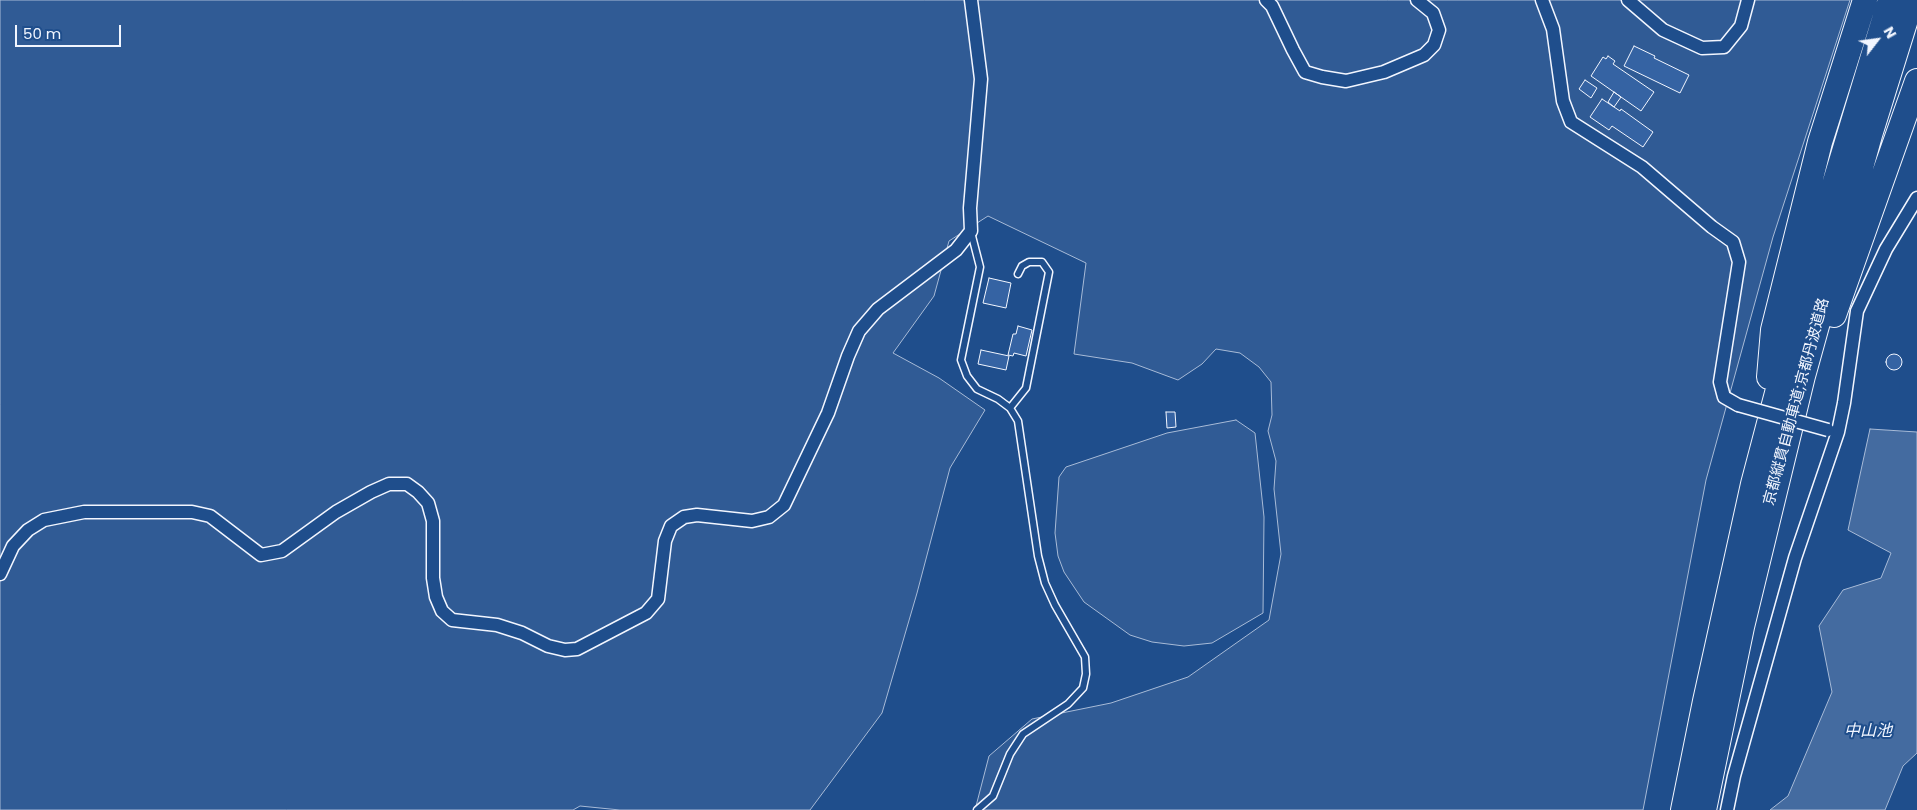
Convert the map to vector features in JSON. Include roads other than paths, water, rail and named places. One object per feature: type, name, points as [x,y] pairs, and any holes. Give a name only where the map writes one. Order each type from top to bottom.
[{"type":"highway","points":[[1763,446],[1773,330],[1820,142],[1865,0]]},
{"type":"highway","name":"京都縦貫自動車道;京都丹波道路","points":[[1683,810],[1707,692],[1763,446],[1817,241],[1890,0]]},
{"type":"highway","name":"京都縦貫自動車道;京都丹波道路","points":[[1704,810],[1742,627],[1774,490],[1833,266],[1870,135],[1912,0]]},
{"type":"highway","points":[[1742,627],[1824,345],[1917,81]]},
{"type":"street","points":[[0,574],[13,546],[28,530],[44,520],[84,512],[192,512],[210,516],[262,555],[282,551],[336,512],[371,492],[389,484],[407,484],[428,503],[434,521],[433,578],[436,596],[442,611],[452,620],[497,624],[522,633],[548,646],[565,650],[577,649],[646,612],[658,598],[665,540],[671,526],[684,517],[697,515],[752,521],[769,517],[784,505],[828,413],[859,331],[878,309],[956,250],[971,231],[970,208],[981,79],[971,0]]},
{"type":"street","points":[[1266,0],[1272,6],[1292,50],[1305,72],[1346,81],[1384,72],[1424,55],[1434,45],[1439,30],[1433,13],[1417,0]]},
{"type":"street","points":[[1542,0],[1553,29],[1563,101],[1570,122],[1642,167],[1712,227],[1733,242],[1739,262],[1720,382],[1724,397],[1738,405],[1833,431]]},
{"type":"street","points":[[1628,0],[1663,30],[1702,48],[1724,47],[1741,26],[1748,0]]},
{"type":"street","points":[[1727,810],[1734,776],[1795,558],[1833,431],[1844,403],[1857,311],[1886,249],[1917,198]]},
{"type":"lane","points":[[971,231],[980,266],[961,360],[967,376],[978,389],[998,399],[1010,408],[1018,421],[1038,556],[1045,583],[1084,657],[1086,674],[1083,688],[1068,704],[1023,734],[1010,754],[993,796],[978,810]]},
{"type":"lane","points":[[1010,408],[1026,388],[1049,272],[1042,262],[1029,262],[1022,266],[1018,274]]},
{"type":"water","name":"中山池","points":[[1870,429],[1917,432],[1917,753],[1903,766],[1885,810],[1770,810],[1788,796],[1832,692],[1819,626],[1843,590],[1881,578],[1891,553],[1848,530]]}]
